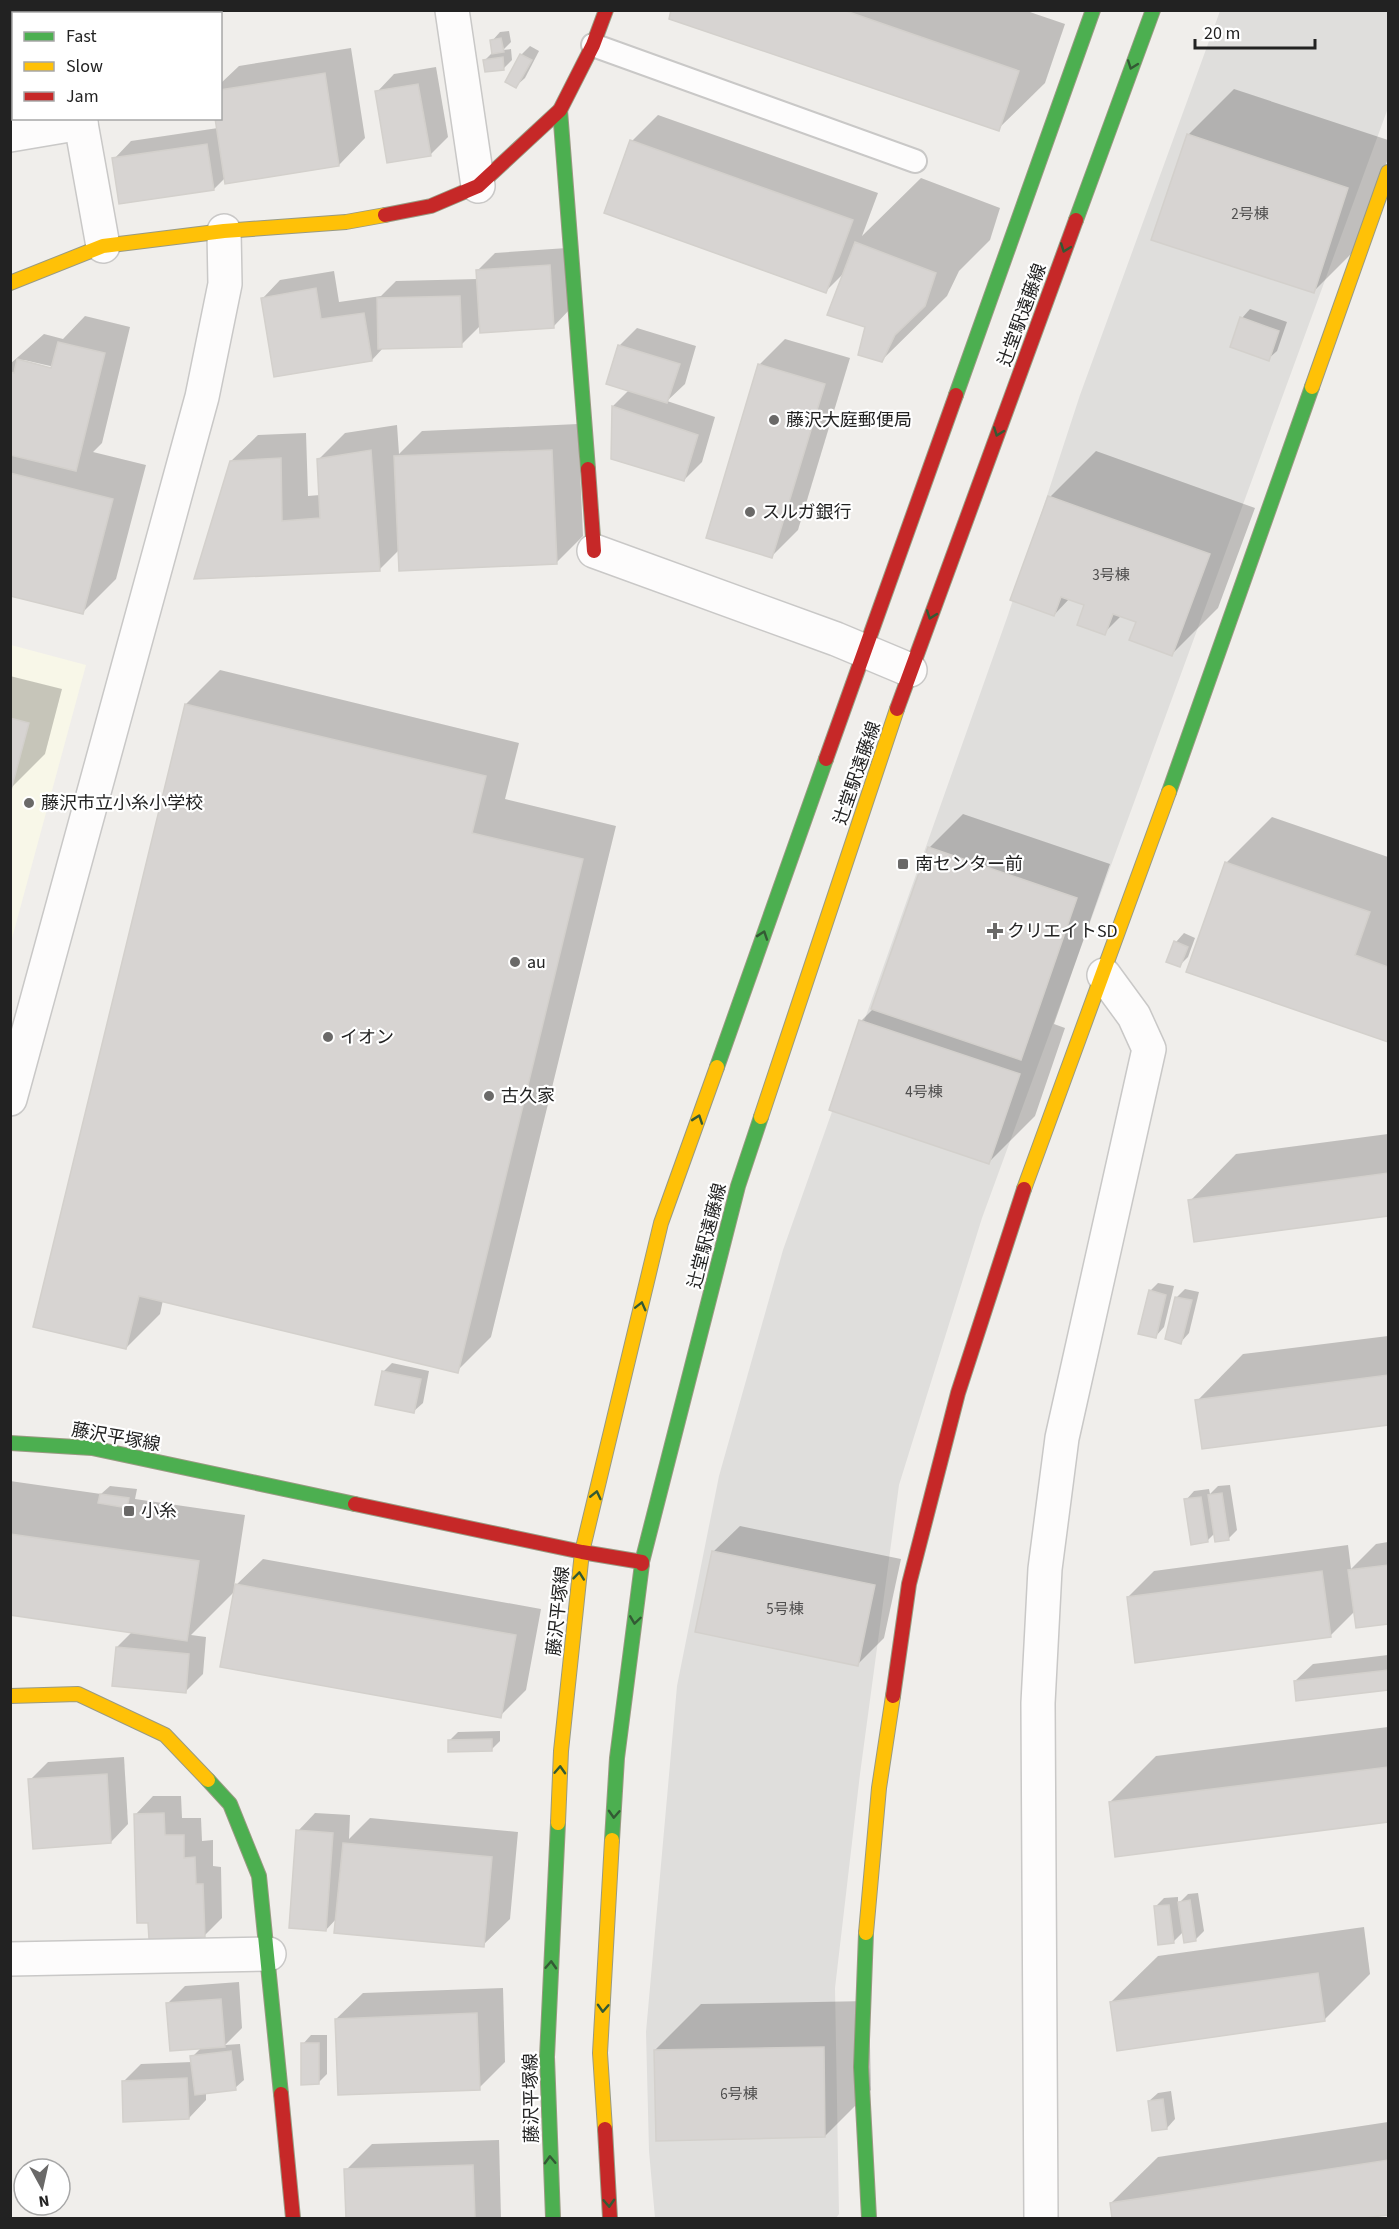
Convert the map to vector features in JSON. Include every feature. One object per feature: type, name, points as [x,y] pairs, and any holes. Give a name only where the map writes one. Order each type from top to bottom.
[{"type":"street","points":[[452,10],[478,186]]},
{"type":"street","points":[[10,283],[103,246],[224,231],[346,222],[431,206],[478,186],[560,110],[593,45],[606,10]]},
{"type":"street","name":"辻堂駅遠藤線","points":[[582,1552],[662,1223],[1093,10]]},
{"type":"street","name":"辻堂駅遠藤線","points":[[642,1562],[738,1186],[910,670],[1153,10]]},
{"type":"street","points":[[560,110],[594,550],[910,670]]},
{"type":"street","points":[[10,135],[80,121],[103,246]]},
{"type":"street","points":[[869,2218],[861,2067],[866,1930],[879,1788],[909,1584],[957,1393],[1016,1214],[1104,975],[1389,172]]},
{"type":"street","points":[[10,1099],[202,397],[225,284],[224,231]]},
{"type":"street","points":[[1041,2218],[1038,1703],[1045,1569],[1062,1438],[1149,1049],[1134,1016],[1104,975]]},
{"type":"street","name":"藤沢平塚線","points":[[10,1443],[92,1448],[582,1552],[561,1751],[547,2045],[553,2218]]},
{"type":"street","points":[[582,1552],[642,1562],[617,1758],[600,2053],[610,2218]]},
{"type":"street","points":[[10,1696],[78,1694],[165,1734],[230,1804],[259,1876],[269,1954],[293,2218]]},
{"type":"street","points":[[10,1959],[269,1954]]},
{"type":"lane","points":[[593,45],[915,160]]},
{"type":"shaded area","points":[[1220,11],[1388,11],[1388,108],[982,1218],[899,1485],[860,1774],[835,1988],[839,2214],[836,2218],[655,2218],[649,2151],[646,2032],[677,1686],[719,1476],[783,1250],[1008,615],[1080,395]]},
{"type":"shaded area","name":"藤沢市立小糸小学校","points":[[11,645],[86,665],[11,942]]},
{"type":"building","points":[[671,10],[843,10],[1019,71],[999,131],[669,19]]},
{"type":"building","points":[[501,38],[504,52],[492,54],[490,40]]},
{"type":"building","points":[[520,54],[532,60],[516,88],[505,82]]},
{"type":"building","points":[[503,57],[504,70],[485,72],[483,60]]},
{"type":"building","points":[[12,58],[12,113],[10,113],[10,59]]},
{"type":"building","points":[[325,73],[339,166],[225,184],[215,120],[222,120],[222,90]]},
{"type":"building","points":[[418,84],[431,156],[387,163],[375,91]]},
{"type":"building","points":[[1187,134],[1348,188],[1314,293],[1151,240]]},
{"type":"building","points":[[630,140],[853,220],[826,293],[604,213]]},
{"type":"building","points":[[207,144],[214,190],[119,204],[112,158]]},
{"type":"building","points":[[855,242],[936,273],[925,306],[895,335],[882,362],[858,355],[865,327],[827,315]]},
{"type":"building","points":[[550,265],[554,328],[480,333],[476,270]]},
{"type":"building","points":[[316,288],[321,319],[364,313],[372,361],[274,377],[261,298]]},
{"type":"building","points":[[460,296],[462,347],[378,349],[377,298]]},
{"type":"building","points":[[1240,317],[1279,331],[1269,361],[1230,347]]},
{"type":"building","points":[[58,342],[105,353],[76,471],[10,455],[10,372],[14,373],[17,359],[51,368]]},
{"type":"building","points":[[618,345],[680,364],[667,403],[606,384]]},
{"type":"building","points":[[758,364],[825,384],[772,558],[706,538]]},
{"type":"building","points":[[612,406],[698,435],[684,481],[611,459]]},
{"type":"building","points":[[371,450],[380,571],[194,579],[230,461],[281,458],[282,521],[320,518],[317,459]]},
{"type":"building","points":[[552,450],[557,564],[399,571],[394,456]]},
{"type":"building","points":[[10,473],[113,499],[83,614],[10,596]]},
{"type":"building","points":[[1048,496],[1210,554],[1172,656],[1129,640],[1136,622],[1113,614],[1105,635],[1077,625],[1084,605],[1061,597],[1054,616],[1010,600]]},
{"type":"building","points":[[185,704],[486,776],[472,833],[583,859],[458,1373],[139,1296],[126,1349],[33,1327]]},
{"type":"building","points":[[10,718],[29,723],[11,790],[10,790]]},
{"type":"building","points":[[928,847],[1077,898],[1021,1060],[871,1009]]},
{"type":"building","points":[[1225,862],[1370,912],[1355,955],[1388,967],[1388,1042],[1186,972]]},
{"type":"building","points":[[1174,941],[1188,947],[1180,967],[1166,962]]},
{"type":"building","points":[[859,1020],[1020,1074],[989,1164],[829,1110]]},
{"type":"building","points":[[1388,1173],[1388,1216],[1194,1242],[1188,1200]]},
{"type":"building","points":[[1149,1290],[1166,1295],[1156,1338],[1138,1334]]},
{"type":"building","points":[[1175,1297],[1192,1300],[1181,1344],[1165,1339]]},
{"type":"building","points":[[382,1371],[421,1379],[414,1413],[375,1405]]},
{"type":"building","points":[[1388,1375],[1388,1425],[1202,1449],[1195,1400]]},
{"type":"building","points":[[1222,1493],[1229,1540],[1215,1542],[1208,1495]]},
{"type":"building","points":[[100,1494],[129,1498],[127,1508],[98,1503]]},
{"type":"building","points":[[1201,1497],[1208,1542],[1191,1545],[1184,1499]]},
{"type":"building","points":[[10,1534],[199,1561],[187,1641],[10,1615]]},
{"type":"building","points":[[712,1551],[875,1585],[858,1666],[695,1632]]},
{"type":"building","points":[[1388,1565],[1388,1624],[1356,1628],[1348,1570]]},
{"type":"building","points":[[1322,1571],[1331,1637],[1135,1663],[1127,1597]]},
{"type":"building","points":[[235,1584],[516,1635],[501,1718],[220,1667]]},
{"type":"building","points":[[116,1647],[189,1654],[186,1693],[112,1686]]},
{"type":"building","points":[[1388,1670],[1388,1690],[1296,1701],[1294,1681]]},
{"type":"building","points":[[492,1739],[492,1751],[448,1752],[448,1740]]},
{"type":"building","points":[[1388,1767],[1388,1822],[1115,1857],[1109,1802]]},
{"type":"building","points":[[107,1774],[111,1843],[33,1849],[28,1779]]},
{"type":"building","points":[[164,1813],[165,1835],[184,1835],[184,1858],[195,1857],[196,1884],[203,1884],[205,1937],[149,1939],[148,1923],[137,1923],[134,1814]]},
{"type":"building","points":[[296,1830],[333,1833],[326,1931],[289,1928]]},
{"type":"building","points":[[343,1843],[492,1857],[484,1947],[334,1933]]},
{"type":"building","points":[[1190,1900],[1196,1941],[1184,1943],[1178,1902]]},
{"type":"building","points":[[1169,1905],[1174,1943],[1158,1945],[1154,1906]]},
{"type":"building","points":[[1318,1973],[1325,2021],[1117,2051],[1110,2002]]},
{"type":"building","points":[[221,1999],[225,2047],[170,2051],[166,2003]]},
{"type":"building","points":[[477,2013],[480,2090],[338,2095],[335,2019]]},
{"type":"building","points":[[301,2043],[319,2043],[319,2084],[301,2085]]},
{"type":"building","points":[[824,2047],[825,2137],[656,2141],[654,2050]]},
{"type":"building","points":[[231,2051],[236,2090],[195,2095],[190,2056]]},
{"type":"building","points":[[187,2078],[189,2119],[123,2122],[122,2081]]},
{"type":"building","points":[[1163,2099],[1167,2129],[1152,2131],[1148,2101]]},
{"type":"building","points":[[1388,2160],[1388,2215],[1363,2218],[1112,2218],[1110,2203]]},
{"type":"building","points":[[473,2165],[475,2218],[346,2218],[344,2169]]},
{"type":"traffic: fast","points":[[956,395],[1093,10]]},
{"type":"traffic: fast","points":[[1076,220],[1153,10]]},
{"type":"traffic: fast","points":[[560,110],[588,469]]},
{"type":"traffic: fast","points":[[1169,792],[1312,387]]},
{"type":"traffic: fast","points":[[717,1067],[826,759]]},
{"type":"traffic: fast","points":[[642,1562],[738,1186],[761,1117]]},
{"type":"traffic: fast","points":[[10,1443],[92,1448],[355,1504]]},
{"type":"traffic: fast","points":[[612,1840],[617,1758],[642,1564]]},
{"type":"traffic: fast","points":[[208,1780],[230,1804],[259,1876],[281,2094]]},
{"type":"traffic: fast","points":[[553,2218],[547,2057],[558,1823]]},
{"type":"traffic: fast","points":[[866,1933],[861,2067],[869,2218]]},
{"type":"traffic: slow","points":[[1312,387],[1388,172]]},
{"type":"traffic: slow","points":[[10,283],[103,246],[224,231],[346,222],[385,215]]},
{"type":"traffic: slow","points":[[761,1117],[897,709]]},
{"type":"traffic: slow","points":[[1024,1189],[1169,792]]},
{"type":"traffic: slow","points":[[582,1552],[661,1223],[717,1067]]},
{"type":"traffic: slow","points":[[558,1823],[561,1751],[582,1552]]},
{"type":"traffic: slow","points":[[10,1696],[78,1694],[165,1735],[208,1780]]},
{"type":"traffic: slow","points":[[866,1933],[879,1788],[893,1696]]},
{"type":"traffic: slow","points":[[605,2129],[600,2053],[612,1840]]},
{"type":"traffic: jam","points":[[385,215],[431,206],[478,186],[560,110],[593,45],[606,10]]},
{"type":"traffic: jam","points":[[897,709],[1076,220]]},
{"type":"traffic: jam","points":[[826,759],[956,395]]},
{"type":"traffic: jam","points":[[588,469],[594,551]]},
{"type":"traffic: jam","points":[[893,1696],[909,1584],[958,1393],[1024,1189]]},
{"type":"traffic: jam","points":[[355,1504],[582,1552],[642,1562],[642,1564]]},
{"type":"traffic: jam","points":[[281,2094],[293,2218]]},
{"type":"traffic: jam","points":[[605,2129],[610,2218]]},
{"type":"place","name":"藤沢大庭郵便局","points":[[774,420]]},
{"type":"place","name":"スルガ銀行","points":[[750,512]]},
{"type":"place","name":"藤沢市立小糸小学校","points":[[29,803]]},
{"type":"place","name":"南センター前","points":[[903,864]]},
{"type":"place","name":"クリエイトSD","points":[[995,931]]},
{"type":"place","name":"au","points":[[515,962]]},
{"type":"place","name":"イオン","points":[[328,1037]]},
{"type":"place","name":"古久家","points":[[489,1096]]},
{"type":"place","name":"小糸","points":[[129,1511]]}]
